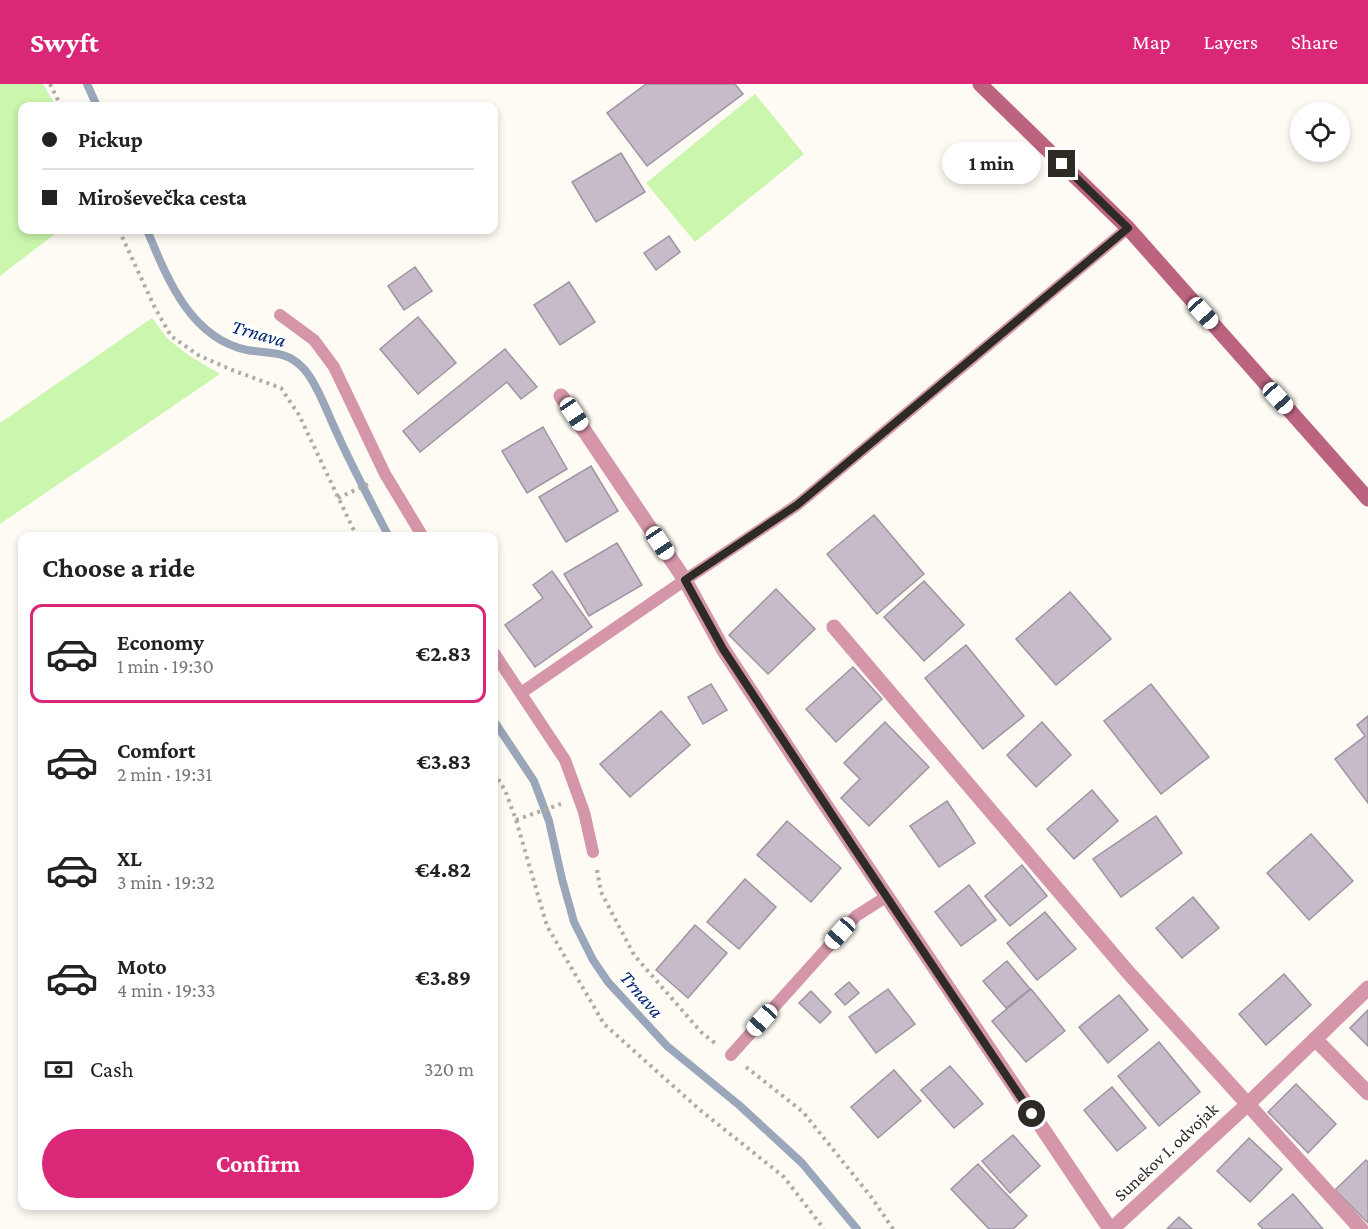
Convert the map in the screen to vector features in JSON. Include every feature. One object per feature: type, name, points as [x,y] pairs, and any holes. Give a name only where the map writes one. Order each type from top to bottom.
[{"type":"main road","points":[[980,84],[1128,228],[1368,500]]},
{"type":"street","points":[[561,396],[685,580],[723,649],[886,897],[1111,1229]]},
{"type":"street","points":[[834,627],[1127,971],[1248,1104]]},
{"type":"street","name":"Sunekov I. odvojak","points":[[1111,1229],[1248,1104],[1368,988]]},
{"type":"street","points":[[1315,1039],[1368,1093]]},
{"type":"street","name":"Sunekov I. odvojak","points":[[1248,1104],[1361,1229]]},
{"type":"lane","points":[[521,693],[797,505],[1128,228]]},
{"type":"lane","points":[[280,315],[314,340],[334,367],[385,474],[420,532]]},
{"type":"lane","points":[[498,659],[565,760],[584,812],[593,852]]},
{"type":"lane","points":[[731,1055],[856,916],[886,897]]},
{"type":"path","points":[[50,84],[60,102]]},
{"type":"path","points":[[121,234],[154,306],[171,336],[198,355],[281,388],[299,415],[355,532]]},
{"type":"path","points":[[338,498],[371,482]]},
{"type":"path","points":[[498,780],[516,820],[547,926],[604,1024],[700,1110],[784,1177],[824,1229]]},
{"type":"path","points":[[516,820],[557,805]]},
{"type":"green space","points":[[0,84],[43,84],[54,102],[18,102],[18,234],[55,234],[0,276]]},
{"type":"green space","points":[[755,94],[804,154],[695,242],[646,183]]},
{"type":"green space","points":[[152,318],[167,338],[188,355],[220,374],[0,524],[0,423]]},
{"type":"building","points":[[646,84],[735,84],[743,94],[647,166],[607,113]]},
{"type":"building","points":[[621,153],[645,192],[596,222],[572,182]]},
{"type":"building","points":[[669,236],[680,252],[656,270],[644,253]]},
{"type":"building","points":[[415,267],[432,291],[404,310],[388,286]]},
{"type":"building","points":[[569,282],[595,322],[560,345],[534,305]]},
{"type":"building","points":[[418,317],[456,363],[418,394],[380,349]]},
{"type":"building","points":[[505,349],[537,387],[521,399],[507,382],[420,452],[403,431]]},
{"type":"building","points":[[543,427],[567,469],[527,493],[502,451]]},
{"type":"building","points":[[591,466],[618,511],[566,542],[539,497]]},
{"type":"building","points":[[874,515],[924,574],[877,614],[827,554]]},
{"type":"building","points":[[617,543],[642,585],[589,616],[564,574]]},
{"type":"building","points":[[552,571],[592,627],[535,667],[505,625],[543,598],[533,585]]},
{"type":"building","points":[[924,581],[964,625],[924,661],[884,617]]},
{"type":"building","points":[[776,589],[815,629],[768,674],[729,635]]},
{"type":"building","points":[[1070,592],[1111,639],[1056,685],[1016,639]]},
{"type":"building","points":[[966,645],[1024,716],[983,749],[925,678]]},
{"type":"building","points":[[853,667],[882,699],[836,742],[806,709]]},
{"type":"building","points":[[711,684],[727,710],[703,724],[688,697]]},
{"type":"building","points":[[1151,684],[1209,757],[1161,794],[1104,721]]},
{"type":"building","points":[[661,711],[690,745],[630,797],[600,764]]},
{"type":"building","points":[[1368,716],[1368,803],[1335,759],[1365,736],[1357,725]]},
{"type":"building","points":[[885,722],[929,767],[869,826],[841,798],[860,779],[844,763]]},
{"type":"building","points":[[1042,722],[1071,755],[1036,787],[1007,755]]},
{"type":"building","points":[[1092,790],[1118,821],[1074,859],[1047,829]]},
{"type":"building","points":[[947,801],[975,843],[939,867],[910,826]]},
{"type":"building","points":[[1156,816],[1182,853],[1121,897],[1093,859]]},
{"type":"building","points":[[787,821],[841,868],[811,902],[757,855]]},
{"type":"building","points":[[1311,834],[1353,881],[1309,920],[1267,873]]},
{"type":"building","points":[[1022,865],[1047,896],[1010,926],[985,896]]},
{"type":"building","points":[[745,879],[776,907],[739,949],[707,922]]},
{"type":"building","points":[[969,885],[996,920],[961,946],[935,912]]},
{"type":"building","points":[[1193,897],[1219,928],[1182,958],[1156,928]]},
{"type":"building","points":[[1045,912],[1076,949],[1037,980],[1007,943]]},
{"type":"building","points":[[695,925],[727,953],[688,998],[656,970]]},
{"type":"building","points":[[1007,961],[1030,989],[1006,1008],[983,981]]},
{"type":"building","points":[[1284,974],[1311,1005],[1266,1045],[1239,1014]]},
{"type":"building","points":[[849,982],[859,993],[845,1005],[835,994]]},
{"type":"building","points":[[888,989],[915,1024],[876,1053],[849,1017]]},
{"type":"building","points":[[1031,989],[1065,1031],[1026,1062],[992,1021]]},
{"type":"building","points":[[811,991],[831,1012],[820,1023],[799,1003]]},
{"type":"building","points":[[1119,995],[1148,1030],[1108,1063],[1079,1027]]},
{"type":"building","points":[[1368,1010],[1368,1046],[1350,1028]]},
{"type":"building","points":[[1159,1042],[1200,1092],[1159,1126],[1118,1076]]},
{"type":"building","points":[[950,1066],[983,1104],[954,1128],[921,1090]]},
{"type":"building","points":[[894,1070],[921,1101],[878,1138],[851,1107]]},
{"type":"building","points":[[1296,1084],[1336,1124],[1308,1153],[1268,1112]]},
{"type":"building","points":[[1112,1087],[1146,1128],[1117,1151],[1084,1110]]},
{"type":"building","points":[[1013,1135],[1040,1166],[1010,1193],[982,1161]]},
{"type":"building","points":[[1249,1138],[1282,1169],[1250,1202],[1217,1171]]},
{"type":"building","points":[[1366,1160],[1368,1162],[1368,1223],[1335,1190]]},
{"type":"building","points":[[978,1164],[1027,1216],[1013,1229],[989,1229],[951,1189]]},
{"type":"building","points":[[1293,1194],[1323,1229],[1263,1229],[1258,1224]]},
{"type":"building","points":[[1179,1217],[1192,1229],[1167,1229]]},
{"type":"waterway","name":"Trnava","points":[[87,84],[95,102]]},
{"type":"waterway","name":"Trnava","points":[[149,234],[172,286],[183,303],[210,333],[227,343],[247,350],[283,355],[296,362],[307,372],[386,532]]},
{"type":"waterway","name":"Trnava","points":[[498,727],[534,781],[549,821],[574,922],[593,960],[608,982],[667,1046],[739,1105],[802,1163],[857,1229]]},
{"type":"route","points":[[1032,1114],[723,649],[685,580],[797,505],[1128,228],[1062,164]]}]
